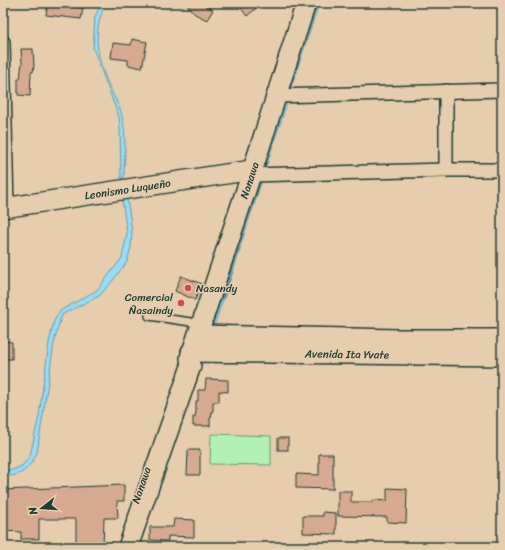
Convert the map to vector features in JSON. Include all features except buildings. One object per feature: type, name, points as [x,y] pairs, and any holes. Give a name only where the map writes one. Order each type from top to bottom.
[{"type":"street","name":"Nanawa","points":[[128,547],[191,366],[191,355],[306,3]]},
{"type":"street","points":[[3,42],[5,207]]},
{"type":"street","points":[[276,96],[502,90]]},
{"type":"street","points":[[446,91],[446,170]]},
{"type":"street","points":[[252,172],[502,170]]},
{"type":"street","name":"Leonismo Luqueño","points":[[5,207],[252,172]]},
{"type":"street","name":"Avenida Ita Yvate","points":[[199,330],[502,356]]},
{"type":"street","name":"Avenida Ita Yvate","points":[[191,355],[399,347],[502,339]]},
{"type":"street","name":"Nanawa","points":[[119,547],[183,364],[191,355]]},
{"type":"lane","points":[[149,316],[191,322],[199,330]]},
{"type":"green space","points":[[211,434],[271,436],[271,465],[210,464]]},
{"type":"water","points":[[101,3],[106,3],[99,24],[97,44],[101,65],[120,108],[124,124],[124,178],[121,178],[119,117],[93,48],[95,17]]},
{"type":"water","points":[[318,3],[319,3],[290,88]]},
{"type":"water","points":[[285,102],[287,103],[266,164]]},
{"type":"water","points":[[127,199],[132,230],[131,247],[127,262],[99,296],[63,314],[54,343],[37,453],[24,471],[15,475],[3,475],[3,470],[13,470],[22,466],[30,456],[39,416],[49,343],[54,321],[60,311],[97,290],[122,258],[127,233],[122,200]]},
{"type":"water","points":[[252,207],[253,207],[237,253]]},
{"type":"water","points":[[223,294],[225,294],[215,323],[213,323]]},
{"type":"waterway","points":[[251,210],[261,179]]},
{"type":"waterway","points":[[223,298],[239,249]]},
{"type":"place","name":"Nasandy","points":[[188,288]]},
{"type":"place","name":"Comercial Ñasaindy","points":[[181,303]]}]
